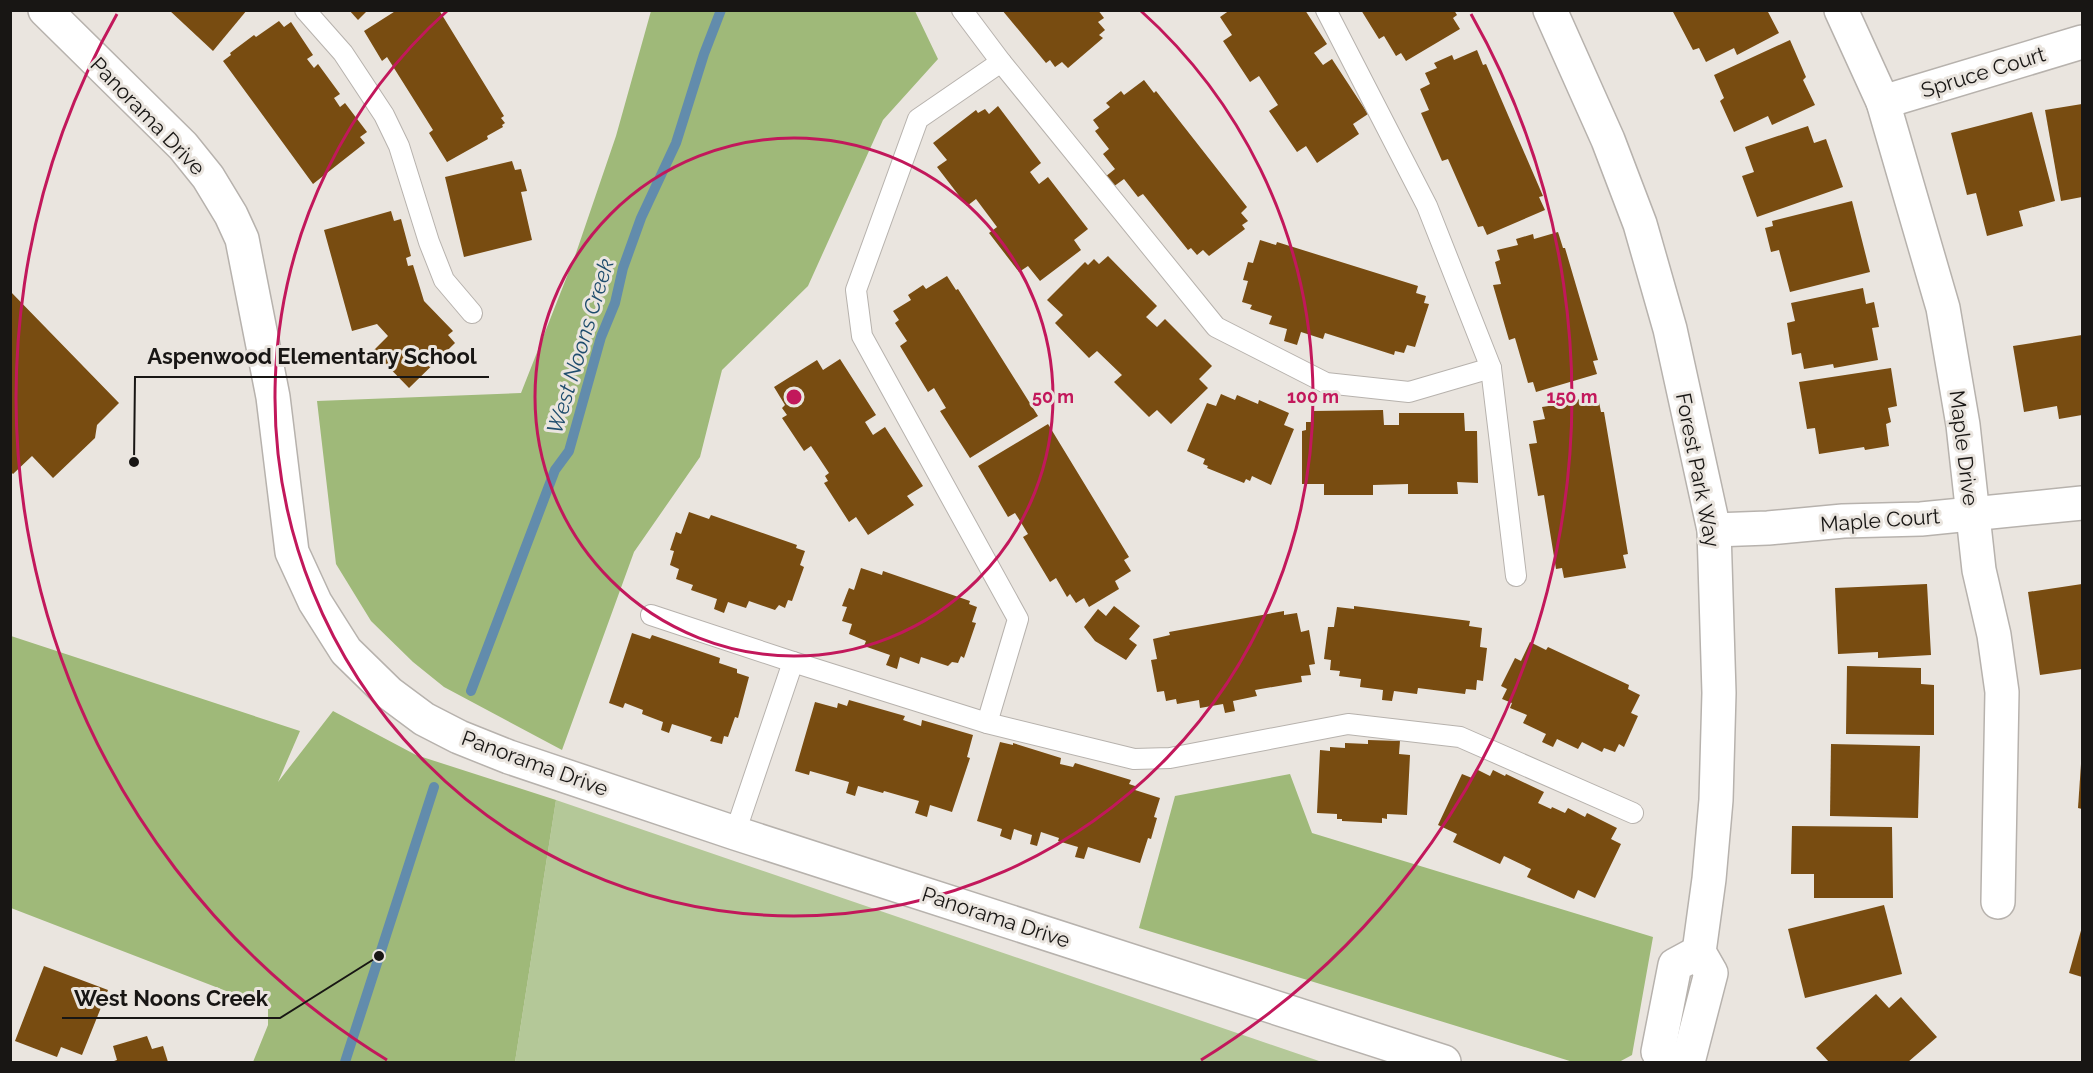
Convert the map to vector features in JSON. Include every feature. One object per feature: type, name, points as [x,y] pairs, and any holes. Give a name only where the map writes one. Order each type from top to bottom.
[{"type":"street","name":"Panorama Drive","points":[[45,10],[183,146],[207,177],[231,215],[242,239],[273,397],[292,552],[315,602],[346,651],[389,693],[424,719],[459,737],[509,757],[735,833],[1444,1062]]},
{"type":"street","name":"Forest Park Way","points":[[1550,10],[1608,140],[1640,224],[1670,329],[1714,530],[1719,693],[1716,800],[1709,879],[1699,952],[1711,973],[1688,1062]]},
{"type":"street","name":"Maple Drive","points":[[1841,10],[1883,102],[1943,308],[1963,425],[1978,570],[1994,635],[2002,692],[1998,902]]},
{"type":"street","name":"Spruce Court","points":[[1883,102],[2082,42]]},
{"type":"street","name":"Maple Court","points":[[1714,530],[1843,521],[1921,519],[2082,503]]},
{"type":"street","points":[[1665,1062],[1658,1052],[1676,965],[1699,952]]},
{"type":"lane","points":[[305,10],[343,53],[384,115],[399,146],[429,242],[444,280],[472,313]]},
{"type":"lane","points":[[962,10],[1001,62],[1216,327],[1326,383],[1409,392],[1491,368]]},
{"type":"lane","points":[[1326,10],[1427,206],[1491,368],[1516,576]]},
{"type":"lane","points":[[987,723],[1018,620],[862,336],[856,290],[918,119],[1001,62]]},
{"type":"lane","points":[[651,615],[987,723],[1134,759],[1170,758],[1348,724],[1460,737],[1634,813]]},
{"type":"lane","points":[[735,833],[793,662]]},
{"type":"green space","points":[[651,11],[915,11],[938,59],[883,120],[808,286],[722,370],[700,457],[634,552],[562,750],[444,687],[413,662],[371,621],[336,564],[317,401],[521,393],[575,256],[616,136]]},
{"type":"green space","points":[[11,636],[300,731],[278,782],[333,711],[416,755],[556,800],[515,1062],[253,1062],[268,1025],[268,1007],[11,908]]},
{"type":"green space","points":[[1290,774],[1312,833],[1653,937],[1632,1055],[1619,1062],[1573,1062],[1139,928],[1175,796]]},
{"type":"green space","points":[[556,800],[1322,1062],[515,1062]]},
{"type":"building","points":[[169,10],[247,10],[213,51]]},
{"type":"building","points":[[349,10],[368,10],[358,20]]},
{"type":"building","points":[[397,10],[439,10],[504,116],[501,118],[505,123],[503,127],[487,136],[488,139],[447,162],[429,133],[433,130],[387,57],[382,61],[364,31]]},
{"type":"building","points":[[1002,10],[1098,10],[1104,18],[1098,22],[1105,30],[1099,35],[1103,38],[1068,68],[1062,62],[1055,67],[1050,60],[1046,63]]},
{"type":"building","points":[[1230,10],[1305,10],[1327,44],[1314,53],[1323,65],[1332,59],[1368,114],[1353,124],[1359,134],[1317,163],[1306,146],[1297,152],[1269,111],[1278,105],[1259,76],[1250,82],[1223,41],[1232,35],[1220,17]]},
{"type":"building","points":[[1361,10],[1454,10],[1457,15],[1453,18],[1460,29],[1406,61],[1401,53],[1396,56],[1384,36],[1379,39]]},
{"type":"building","points":[[1672,10],[1767,10],[1779,33],[1737,55],[1734,48],[1706,62],[1699,48],[1693,50]]},
{"type":"building","points":[[279,21],[284,27],[291,22],[313,55],[307,59],[314,68],[318,64],[340,94],[334,98],[340,107],[345,103],[367,132],[360,137],[365,143],[313,184],[223,61],[254,35],[256,37]]},
{"type":"building","points":[[1790,40],[1806,77],[1803,80],[1815,105],[1772,125],[1768,116],[1734,132],[1720,101],[1724,98],[1714,75]]},
{"type":"building","points":[[1477,50],[1483,65],[1486,64],[1543,196],[1539,197],[1545,210],[1487,235],[1483,226],[1478,227],[1448,159],[1442,161],[1421,113],[1429,110],[1420,89],[1430,84],[1425,73],[1437,68],[1434,63],[1452,55],[1454,60]]},
{"type":"building","points":[[1144,80],[1154,93],[1156,91],[1247,207],[1241,213],[1248,221],[1242,225],[1245,229],[1209,256],[1203,250],[1197,255],[1191,248],[1188,250],[1143,194],[1138,197],[1124,179],[1113,187],[1105,177],[1115,169],[1103,154],[1109,149],[1095,131],[1099,128],[1093,120],[1110,107],[1106,103],[1121,91],[1124,95]]},
{"type":"building","points":[[2082,104],[2082,197],[2061,201],[2045,110]]},
{"type":"building","points":[[998,106],[1041,163],[1030,172],[1039,184],[1048,177],[1088,229],[1074,240],[1081,250],[1040,281],[1028,266],[1019,272],[989,233],[997,227],[976,199],[967,206],[937,167],[947,160],[933,143],[976,110],[978,113],[985,109],[989,114]]},
{"type":"building","points":[[2032,112],[2055,201],[2019,211],[2023,226],[1987,236],[1976,193],[1967,195],[1951,133]]},
{"type":"building","points":[[1808,126],[1814,143],[1826,139],[1843,187],[1757,217],[1742,176],[1754,172],[1745,147]]},
{"type":"building","points":[[512,161],[515,170],[521,169],[527,191],[521,192],[532,240],[464,257],[445,177]]},
{"type":"building","points":[[1852,201],[1870,272],[1790,292],[1779,250],[1771,252],[1765,228],[1773,226],[1772,221]]},
{"type":"building","points":[[391,211],[394,221],[401,219],[411,256],[406,258],[408,266],[413,265],[424,301],[453,331],[448,335],[455,343],[409,388],[373,351],[388,336],[377,324],[352,331],[324,230]]},
{"type":"building","points":[[1558,232],[1563,248],[1565,248],[1598,360],[1593,361],[1597,374],[1536,392],[1533,382],[1528,383],[1515,338],[1509,340],[1493,285],[1501,284],[1495,262],[1500,260],[1497,250],[1518,245],[1516,239],[1533,234],[1534,239]]},
{"type":"building","points":[[1260,240],[1276,245],[1277,242],[1418,286],[1416,293],[1426,296],[1424,303],[1429,304],[1415,347],[1407,345],[1404,353],[1395,351],[1394,355],[1325,333],[1323,339],[1301,332],[1297,345],[1284,341],[1287,329],[1269,324],[1272,316],[1250,309],[1252,305],[1242,302],[1248,281],[1243,280],[1248,262],[1253,263]]},
{"type":"building","points":[[1108,256],[1157,306],[1146,317],[1157,327],[1165,319],[1212,366],[1199,379],[1208,388],[1171,424],[1157,410],[1149,417],[1114,382],[1122,375],[1097,351],[1089,358],[1055,323],[1063,315],[1047,300],[1085,262],[1088,265],[1094,259],[1099,264]]},
{"type":"building","points":[[947,276],[956,290],[958,289],[1038,416],[970,458],[940,411],[946,408],[934,388],[928,392],[900,346],[907,341],[895,323],[899,320],[893,311],[911,300],[908,295],[923,285],[926,289]]},
{"type":"building","points":[[1863,288],[1866,304],[1874,302],[1879,327],[1872,328],[1878,360],[1834,368],[1833,364],[1804,369],[1801,353],[1792,355],[1787,323],[1795,321],[1791,303]]},
{"type":"building","points":[[10,291],[119,403],[97,425],[95,438],[53,478],[32,456],[13,474],[10,471]]},
{"type":"building","points":[[2082,335],[2082,415],[2059,419],[2057,406],[2024,412],[2013,346]]},
{"type":"building","points":[[840,359],[876,415],[865,422],[873,435],[885,427],[923,486],[907,496],[914,505],[868,535],[856,517],[849,522],[824,483],[828,481],[825,476],[829,473],[811,446],[804,451],[782,418],[787,415],[782,408],[785,405],[774,387],[817,360],[823,370]]},
{"type":"building","points":[[1891,368],[1897,406],[1888,408],[1891,422],[1886,424],[1889,446],[1865,450],[1864,447],[1819,454],[1815,428],[1807,429],[1799,382]]},
{"type":"building","points":[[1221,394],[1235,400],[1237,395],[1258,404],[1259,400],[1289,413],[1284,425],[1294,429],[1271,485],[1252,476],[1250,481],[1246,479],[1244,483],[1207,468],[1208,466],[1203,464],[1205,459],[1187,451],[1207,403],[1216,406]]},
{"type":"building","points":[[1573,396],[1573,400],[1598,397],[1601,412],[1604,412],[1628,554],[1623,555],[1626,568],[1564,578],[1562,568],[1556,569],[1544,495],[1538,496],[1529,444],[1537,443],[1533,421],[1545,419],[1542,407],[1555,405],[1554,399]]},
{"type":"building","points":[[1383,410],[1384,425],[1399,425],[1399,413],[1464,413],[1465,431],[1477,431],[1478,483],[1457,482],[1458,494],[1408,494],[1408,484],[1373,485],[1373,495],[1324,495],[1324,484],[1302,484],[1302,431],[1306,430],[1306,422],[1313,422],[1313,411]]},
{"type":"building","points":[[1048,424],[1129,557],[1124,560],[1131,571],[1115,581],[1119,589],[1089,607],[1084,598],[1076,603],[1070,594],[1067,597],[1056,578],[1050,582],[1023,537],[1028,534],[1015,513],[1008,517],[978,466]]},
{"type":"building","points":[[689,512],[709,519],[711,515],[797,545],[796,548],[805,551],[800,565],[804,567],[792,601],[788,600],[785,608],[779,605],[775,610],[749,601],[746,608],[728,602],[724,613],[714,609],[717,599],[691,590],[693,585],[676,579],[679,569],[670,565],[674,551],[670,550],[676,532],[681,534]]},
{"type":"building","points":[[861,568],[882,575],[883,571],[970,601],[969,604],[977,607],[972,622],[976,623],[964,658],[961,656],[958,663],[952,662],[948,666],[921,657],[919,664],[900,657],[897,669],[886,665],[890,655],[864,646],[866,641],[849,634],[852,624],[842,621],[847,607],[842,606],[849,588],[854,590]]},
{"type":"building","points":[[1927,584],[1931,655],[1878,658],[1878,652],[1838,654],[1835,588]]},
{"type":"building","points":[[2082,584],[2082,669],[2040,675],[2028,592]]},
{"type":"building","points":[[1114,606],[1140,626],[1129,639],[1137,645],[1126,660],[1095,641],[1084,627],[1098,609],[1106,616]]},
{"type":"building","points":[[1354,606],[1470,621],[1469,626],[1482,628],[1480,647],[1487,648],[1483,681],[1477,680],[1476,690],[1466,689],[1465,694],[1418,688],[1417,694],[1394,691],[1392,701],[1382,700],[1383,690],[1360,687],[1361,679],[1339,676],[1340,671],[1330,670],[1331,660],[1324,659],[1328,627],[1334,627],[1337,607],[1354,609]]},
{"type":"building","points":[[1284,611],[1284,615],[1297,613],[1301,632],[1309,630],[1315,664],[1309,665],[1311,675],[1301,676],[1302,682],[1255,690],[1257,696],[1233,701],[1235,711],[1225,713],[1223,704],[1200,708],[1199,700],[1177,704],[1176,699],[1166,701],[1164,691],[1157,692],[1151,660],[1157,659],[1153,639],[1170,635],[1169,632]]},
{"type":"building","points":[[632,633],[650,639],[652,635],[720,658],[719,663],[737,669],[737,673],[749,677],[738,718],[735,717],[728,737],[724,736],[722,744],[710,741],[712,737],[672,724],[669,733],[661,730],[663,722],[642,714],[643,710],[625,703],[623,708],[609,703]]},
{"type":"building","points":[[1530,642],[1546,650],[1548,647],[1629,685],[1628,689],[1640,695],[1631,713],[1638,716],[1624,747],[1619,744],[1615,752],[1604,748],[1602,752],[1582,742],[1578,749],[1557,739],[1553,747],[1542,742],[1546,734],[1523,723],[1527,715],[1510,708],[1512,703],[1502,699],[1507,689],[1501,686],[1515,658],[1521,661]]},
{"type":"building","points":[[1847,666],[1921,668],[1921,684],[1934,685],[1934,735],[1846,734]]},
{"type":"building","points":[[849,700],[905,716],[903,720],[921,726],[922,720],[973,735],[967,757],[970,758],[952,812],[930,805],[927,817],[915,813],[919,801],[858,786],[855,796],[846,793],[849,782],[810,771],[809,775],[795,771],[815,702],[837,708],[838,703],[847,706]]},
{"type":"building","points":[[1368,740],[1400,741],[1399,754],[1410,755],[1407,815],[1387,814],[1387,819],[1382,818],[1382,823],[1342,821],[1342,819],[1337,819],[1337,814],[1317,813],[1320,750],[1330,751],[1330,747],[1345,748],[1345,743],[1368,744]]},
{"type":"building","points":[[1000,742],[1013,745],[1013,743],[1061,758],[1060,764],[1073,767],[1075,763],[1131,780],[1129,784],[1135,786],[1135,790],[1160,798],[1151,839],[1148,838],[1140,863],[1088,847],[1084,859],[1075,857],[1078,847],[1058,841],[1059,838],[1041,832],[1037,846],[1030,844],[1032,835],[1014,829],[1011,840],[1000,836],[1002,829],[977,821]]},
{"type":"building","points":[[1831,744],[1920,746],[1918,818],[1830,816]]},
{"type":"building","points":[[2082,764],[2082,809],[2078,808]]},
{"type":"building","points":[[1476,769],[1490,776],[1493,770],[1505,776],[1506,774],[1544,792],[1538,803],[1551,809],[1552,807],[1565,813],[1568,808],[1585,817],[1587,813],[1617,828],[1611,839],[1621,844],[1595,898],[1578,890],[1574,899],[1527,877],[1531,869],[1504,856],[1500,864],[1453,842],[1457,834],[1438,825],[1462,774],[1472,778]]},
{"type":"building","points":[[1792,826],[1892,827],[1893,898],[1814,898],[1814,874],[1791,874]]},
{"type":"building","points":[[1884,905],[1902,974],[1805,998],[1788,929]]},
{"type":"building","points":[[2082,927],[2082,977],[2069,973]]},
{"type":"building","points":[[44,966],[108,990],[82,1055],[61,1047],[57,1057],[15,1041]]},
{"type":"building","points":[[1876,994],[1889,1008],[1901,997],[1937,1037],[1908,1062],[1829,1062],[1816,1048]]},
{"type":"building","points":[[147,1036],[152,1049],[163,1046],[168,1062],[111,1062],[117,1060],[113,1046]]},
{"type":"waterway","name":"West Noons Creek","points":[[471,691],[555,470],[569,451],[601,337],[615,303],[623,268],[641,218],[676,143],[704,54],[721,10]]},
{"type":"waterway","name":"West Noons Creek","points":[[345,1062],[434,787]]},
{"type":"place","name":"Aspenwood Elementary School","points":[[134,462]]},
{"type":"place","name":"West Noons Creek","points":[[379,956]]}]
